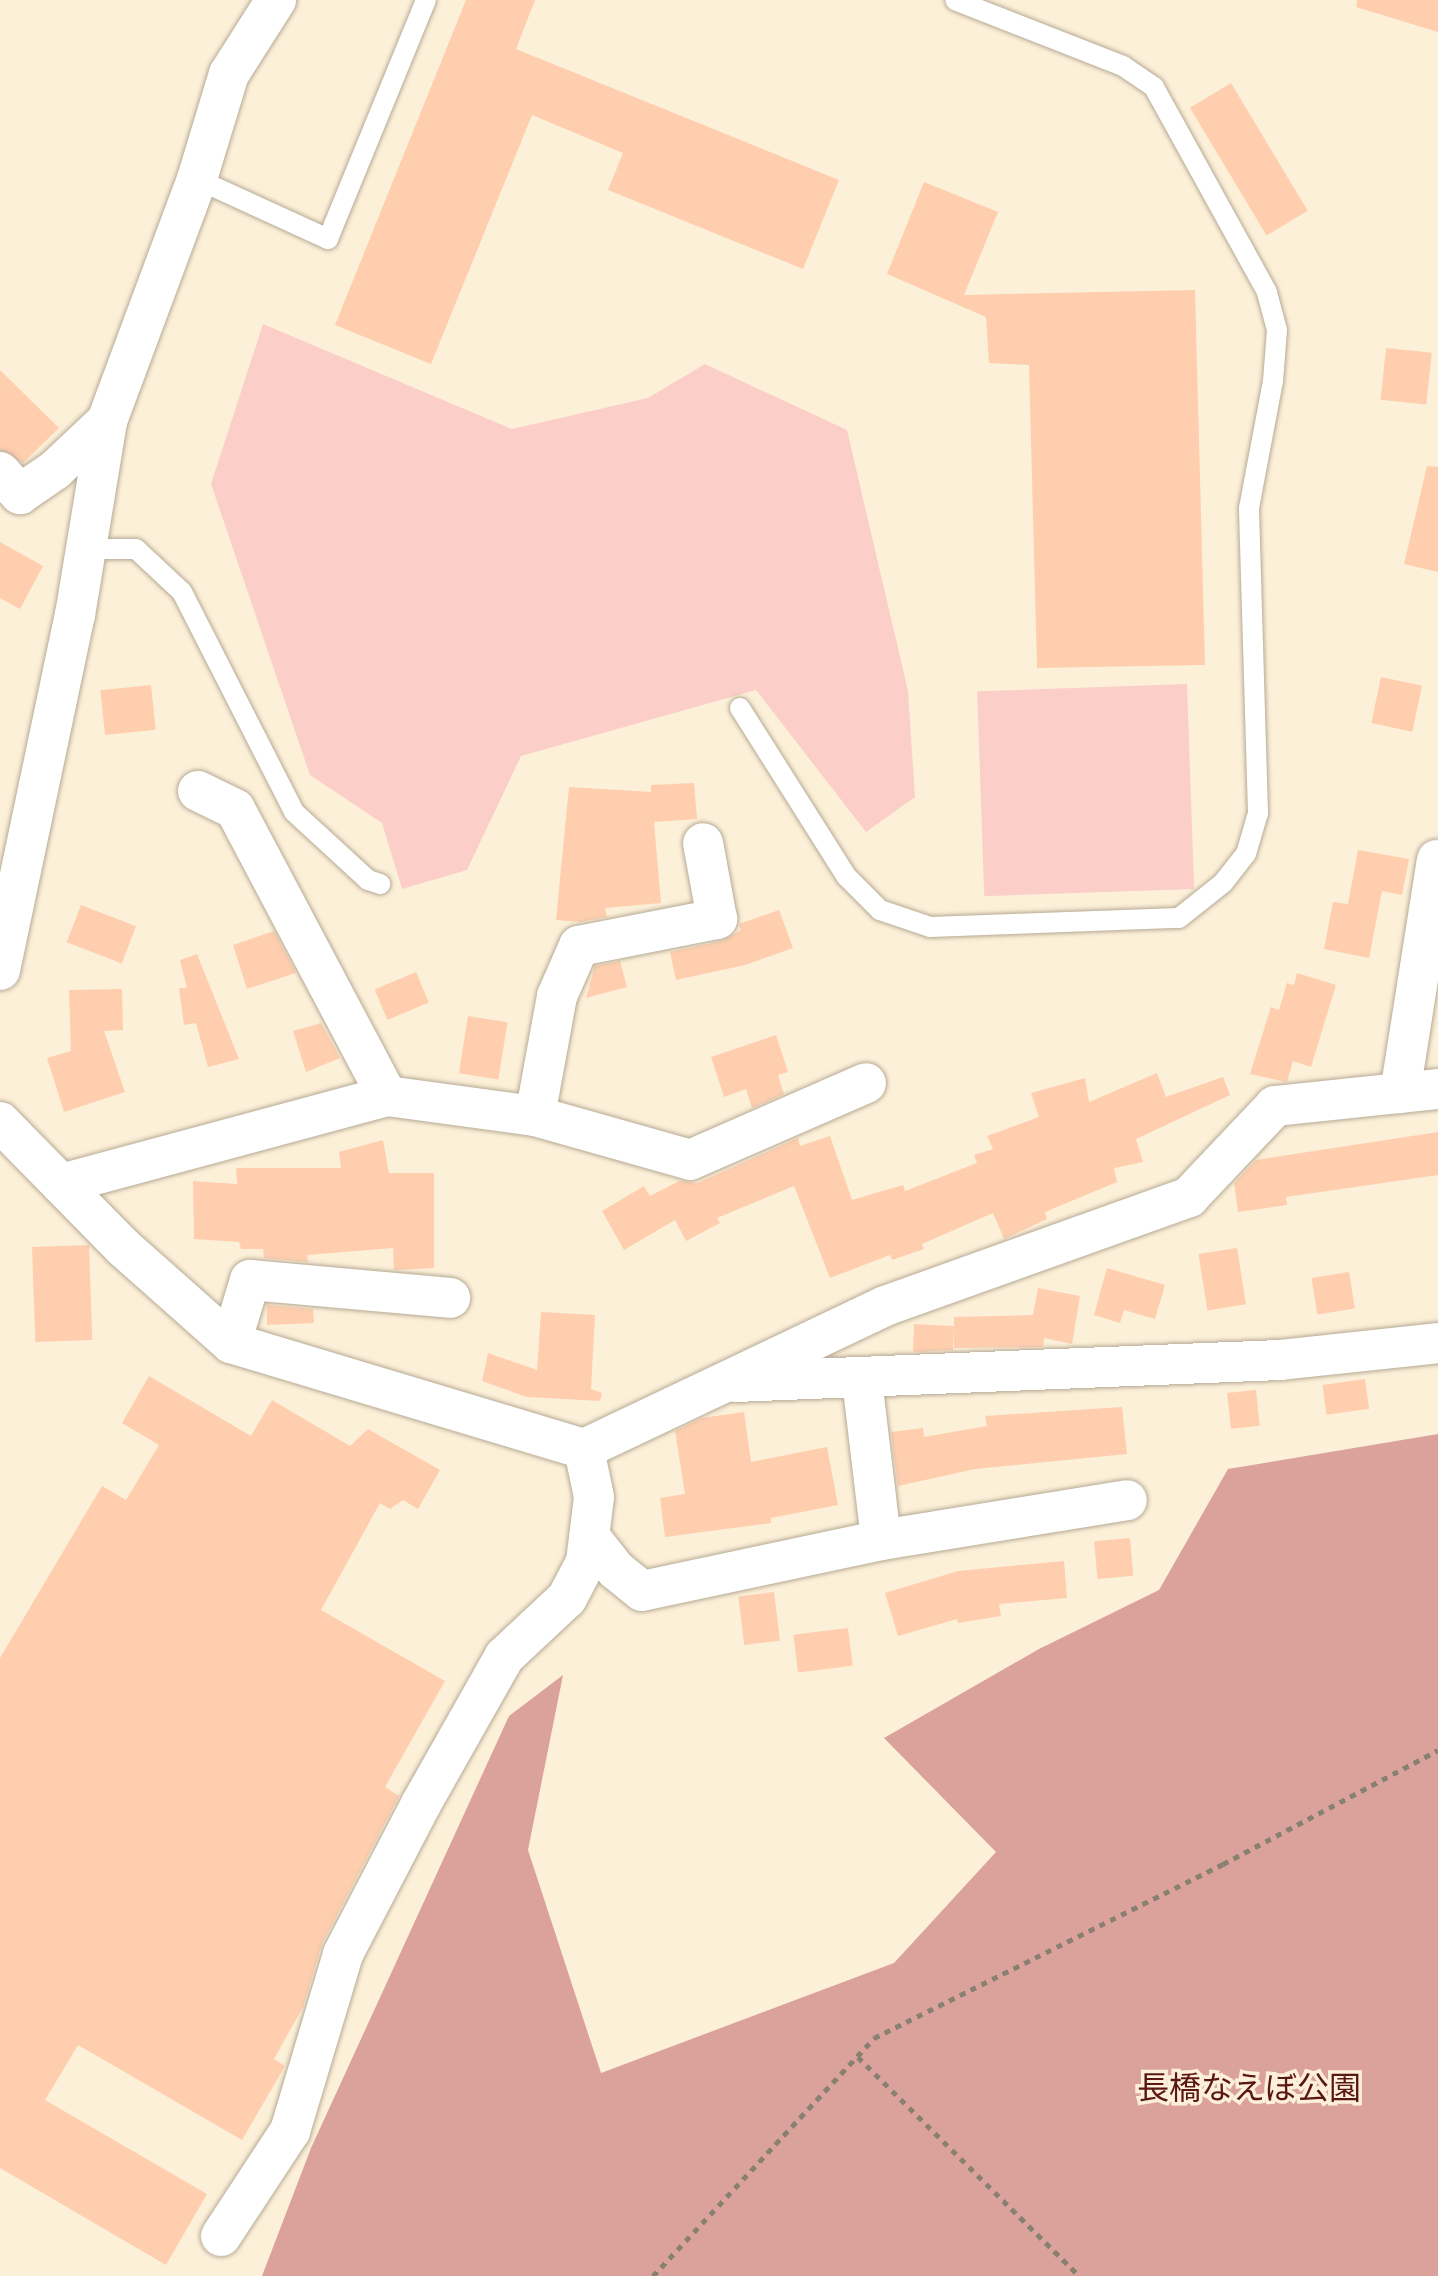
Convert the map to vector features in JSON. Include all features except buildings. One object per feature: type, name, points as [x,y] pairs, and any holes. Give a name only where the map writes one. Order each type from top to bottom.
[{"type":"street","points":[[1,964],[86,549],[107,421],[197,179],[229,74],[276,0]]},
{"type":"street","points":[[0,472],[20,494],[55,470],[107,421]]},
{"type":"street","points":[[198,791],[235,809],[387,1096]]},
{"type":"street","points":[[535,1116],[557,996],[579,946],[717,919],[703,843]]},
{"type":"street","points":[[0,1122],[61,1184],[231,1343],[584,1449],[719,1382],[885,1306],[1189,1197],[1275,1106],[1419,1091],[1437,860]]},
{"type":"street","points":[[61,1184],[387,1096],[535,1116],[690,1160],[866,1083]]},
{"type":"street","points":[[231,1343],[250,1280],[450,1298]]},
{"type":"street","points":[[719,1382],[862,1380],[1280,1360],[1438,1343]]},
{"type":"street","points":[[862,1380],[881,1540]]},
{"type":"street","points":[[221,2236],[290,2131],[343,1954],[414,1817],[504,1657],[567,1598],[586,1562],[594,1497],[584,1449]]},
{"type":"street","points":[[590,1537],[616,1570],[642,1591],[881,1540],[1127,1500]]},
{"type":"lane","points":[[197,179],[328,239],[426,0]]},
{"type":"lane","points":[[740,708],[847,877],[880,910],[930,927],[1179,918],[1223,883],[1250,841],[1258,813],[1249,508],[1273,381],[1277,330],[1267,292],[1154,87],[1123,66],[955,0]]},
{"type":"lane","points":[[86,549],[136,549],[182,592],[294,812],[368,880],[380,884]]},
{"type":"path","points":[[653,2276],[874,2038],[1223,1864],[1438,1750]]},
{"type":"path","points":[[858,2057],[1079,2276]]},
{"type":"shaded area","points":[[263,324],[512,429],[648,398],[705,364],[847,430],[908,691],[915,797],[866,832],[756,690],[521,756],[467,870],[402,889],[382,823],[310,775],[211,484]]},
{"type":"shaded area","points":[[1187,684],[1194,889],[984,896],[977,691]]},
{"type":"green space","name":"長橋なえぼ公園","points":[[1438,1434],[1438,2276],[262,2276],[311,2148],[509,1716],[563,1675],[528,1850],[601,2073],[894,1963],[996,1852],[884,1738],[1039,1649],[1159,1590],[1228,1469]]}]
